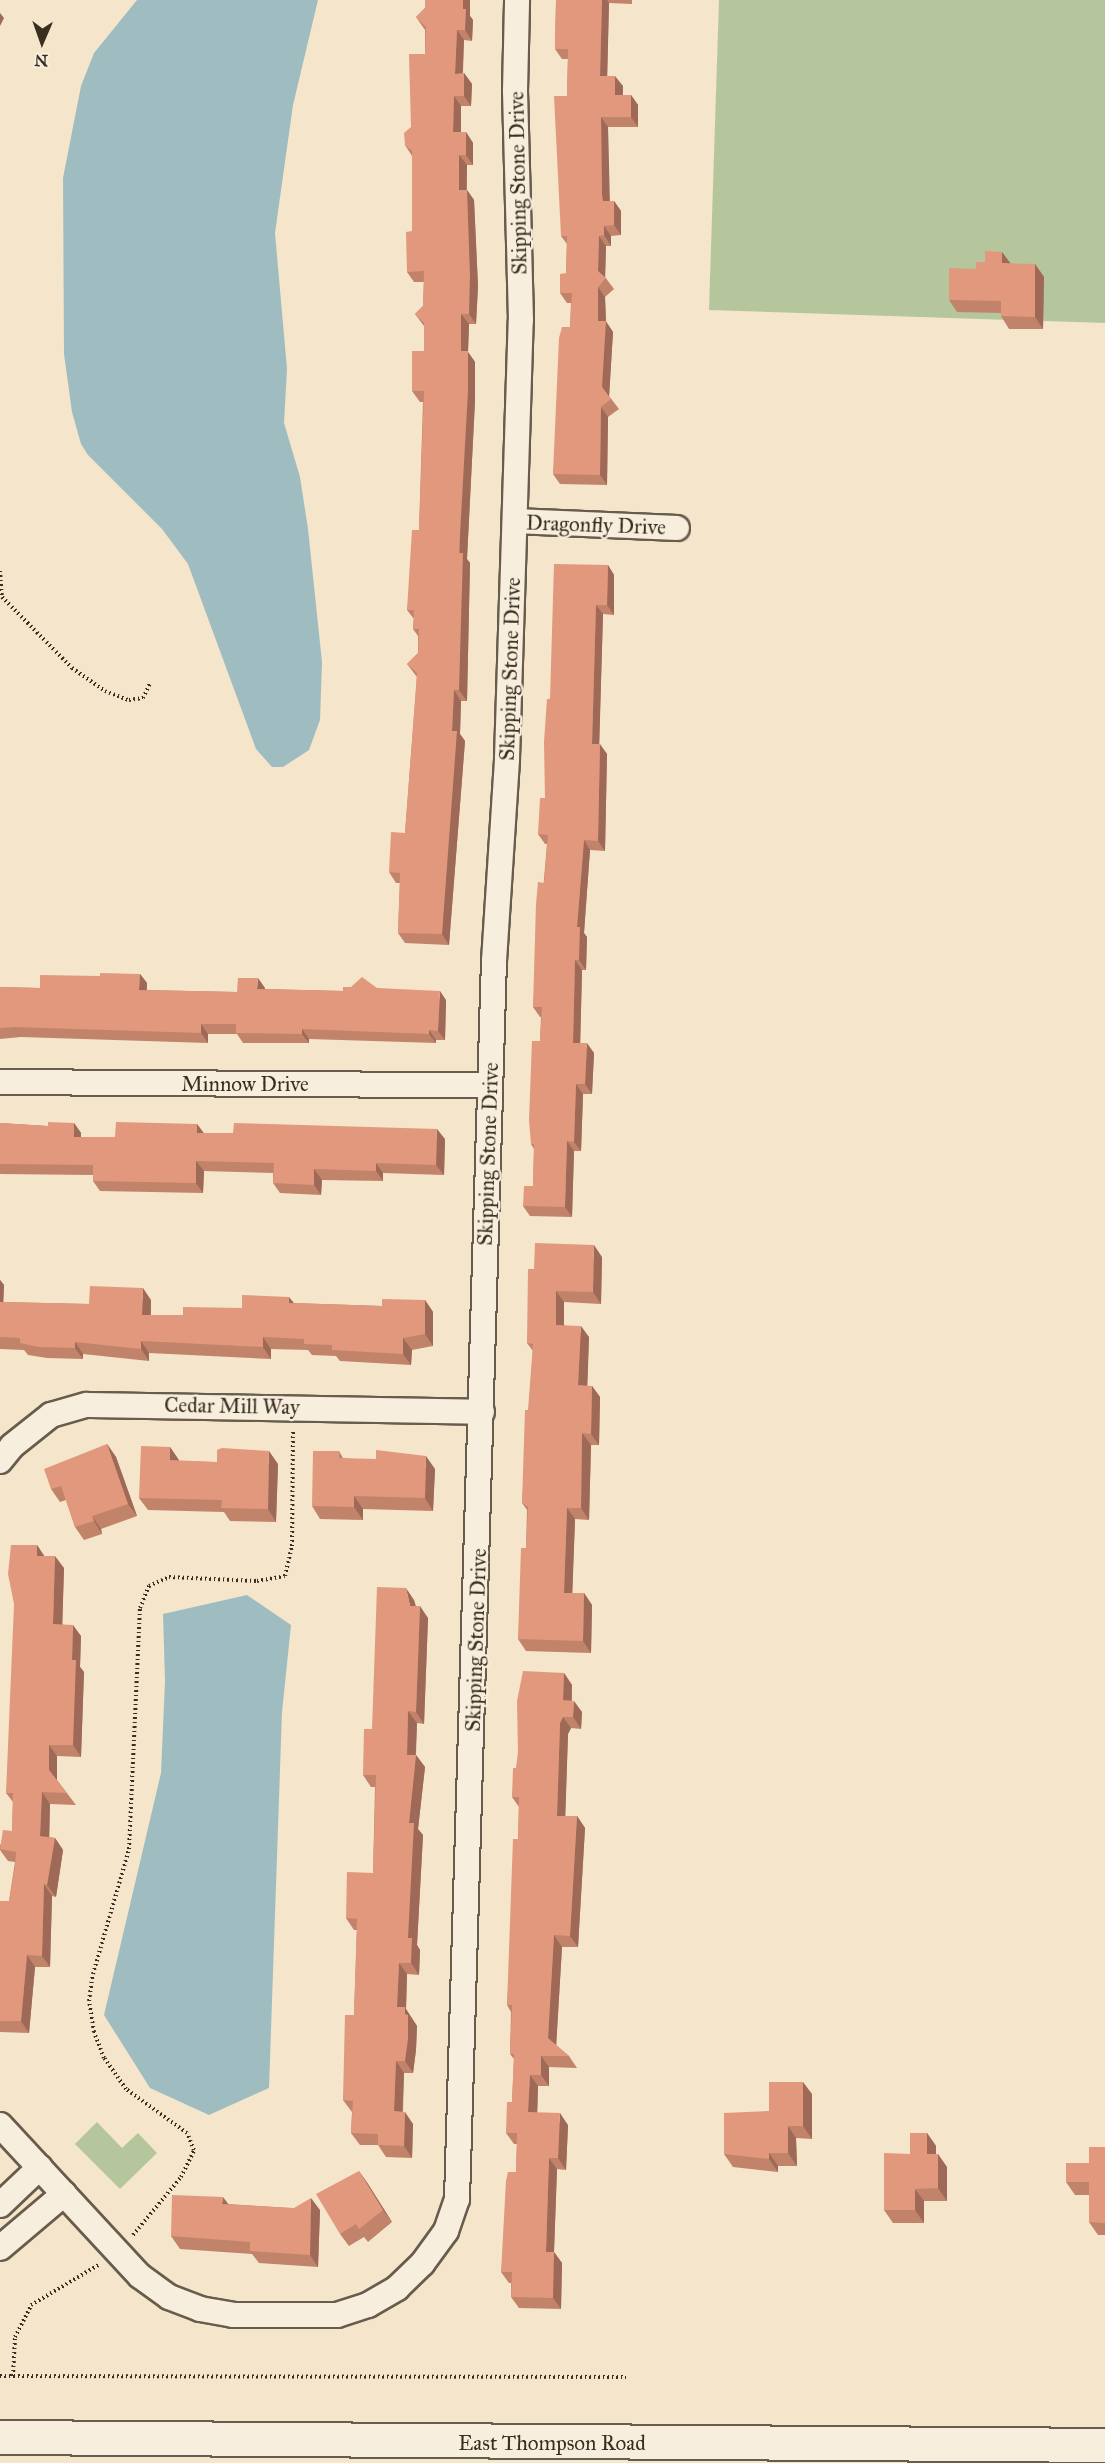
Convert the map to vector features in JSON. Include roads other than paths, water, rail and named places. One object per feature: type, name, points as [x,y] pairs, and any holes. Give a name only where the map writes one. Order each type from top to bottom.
[{"type":"main road","name":"East Thompson Road","points":[[0,2437],[1105,2445]]},
{"type":"street","name":"Skipping Stone Drive","points":[[0,2125],[140,2276],[170,2297],[200,2308],[233,2315],[337,2315],[368,2305],[397,2288],[422,2264],[446,2231],[457,2199],[461,2163],[490,1085],[515,521],[521,320],[515,91],[517,0]]},
{"type":"street","name":"Dragonfly Drive","points":[[515,521],[677,528]]},
{"type":"street","name":"Minnow Drive","points":[[0,1082],[490,1085]]},
{"type":"street","name":"Cedar Mill Way","points":[[4,1447],[51,1415],[87,1405],[482,1412]]},
{"type":"street","points":[[0,2205],[40,2167]]},
{"type":"street","points":[[0,2248],[64,2194]]},
{"type":"water","points":[[137,0],[318,0],[293,105],[275,233],[287,369],[284,423],[300,477],[308,529],[322,662],[320,720],[309,750],[283,767],[272,767],[256,749],[188,564],[162,529],[88,455],[81,444],[72,412],[64,354],[63,178],[81,86],[94,53]]},
{"type":"water","points":[[247,1595],[291,1625],[282,1712],[269,2088],[209,2115],[150,2088],[104,2015],[161,1773],[165,1681],[163,1614]]}]
